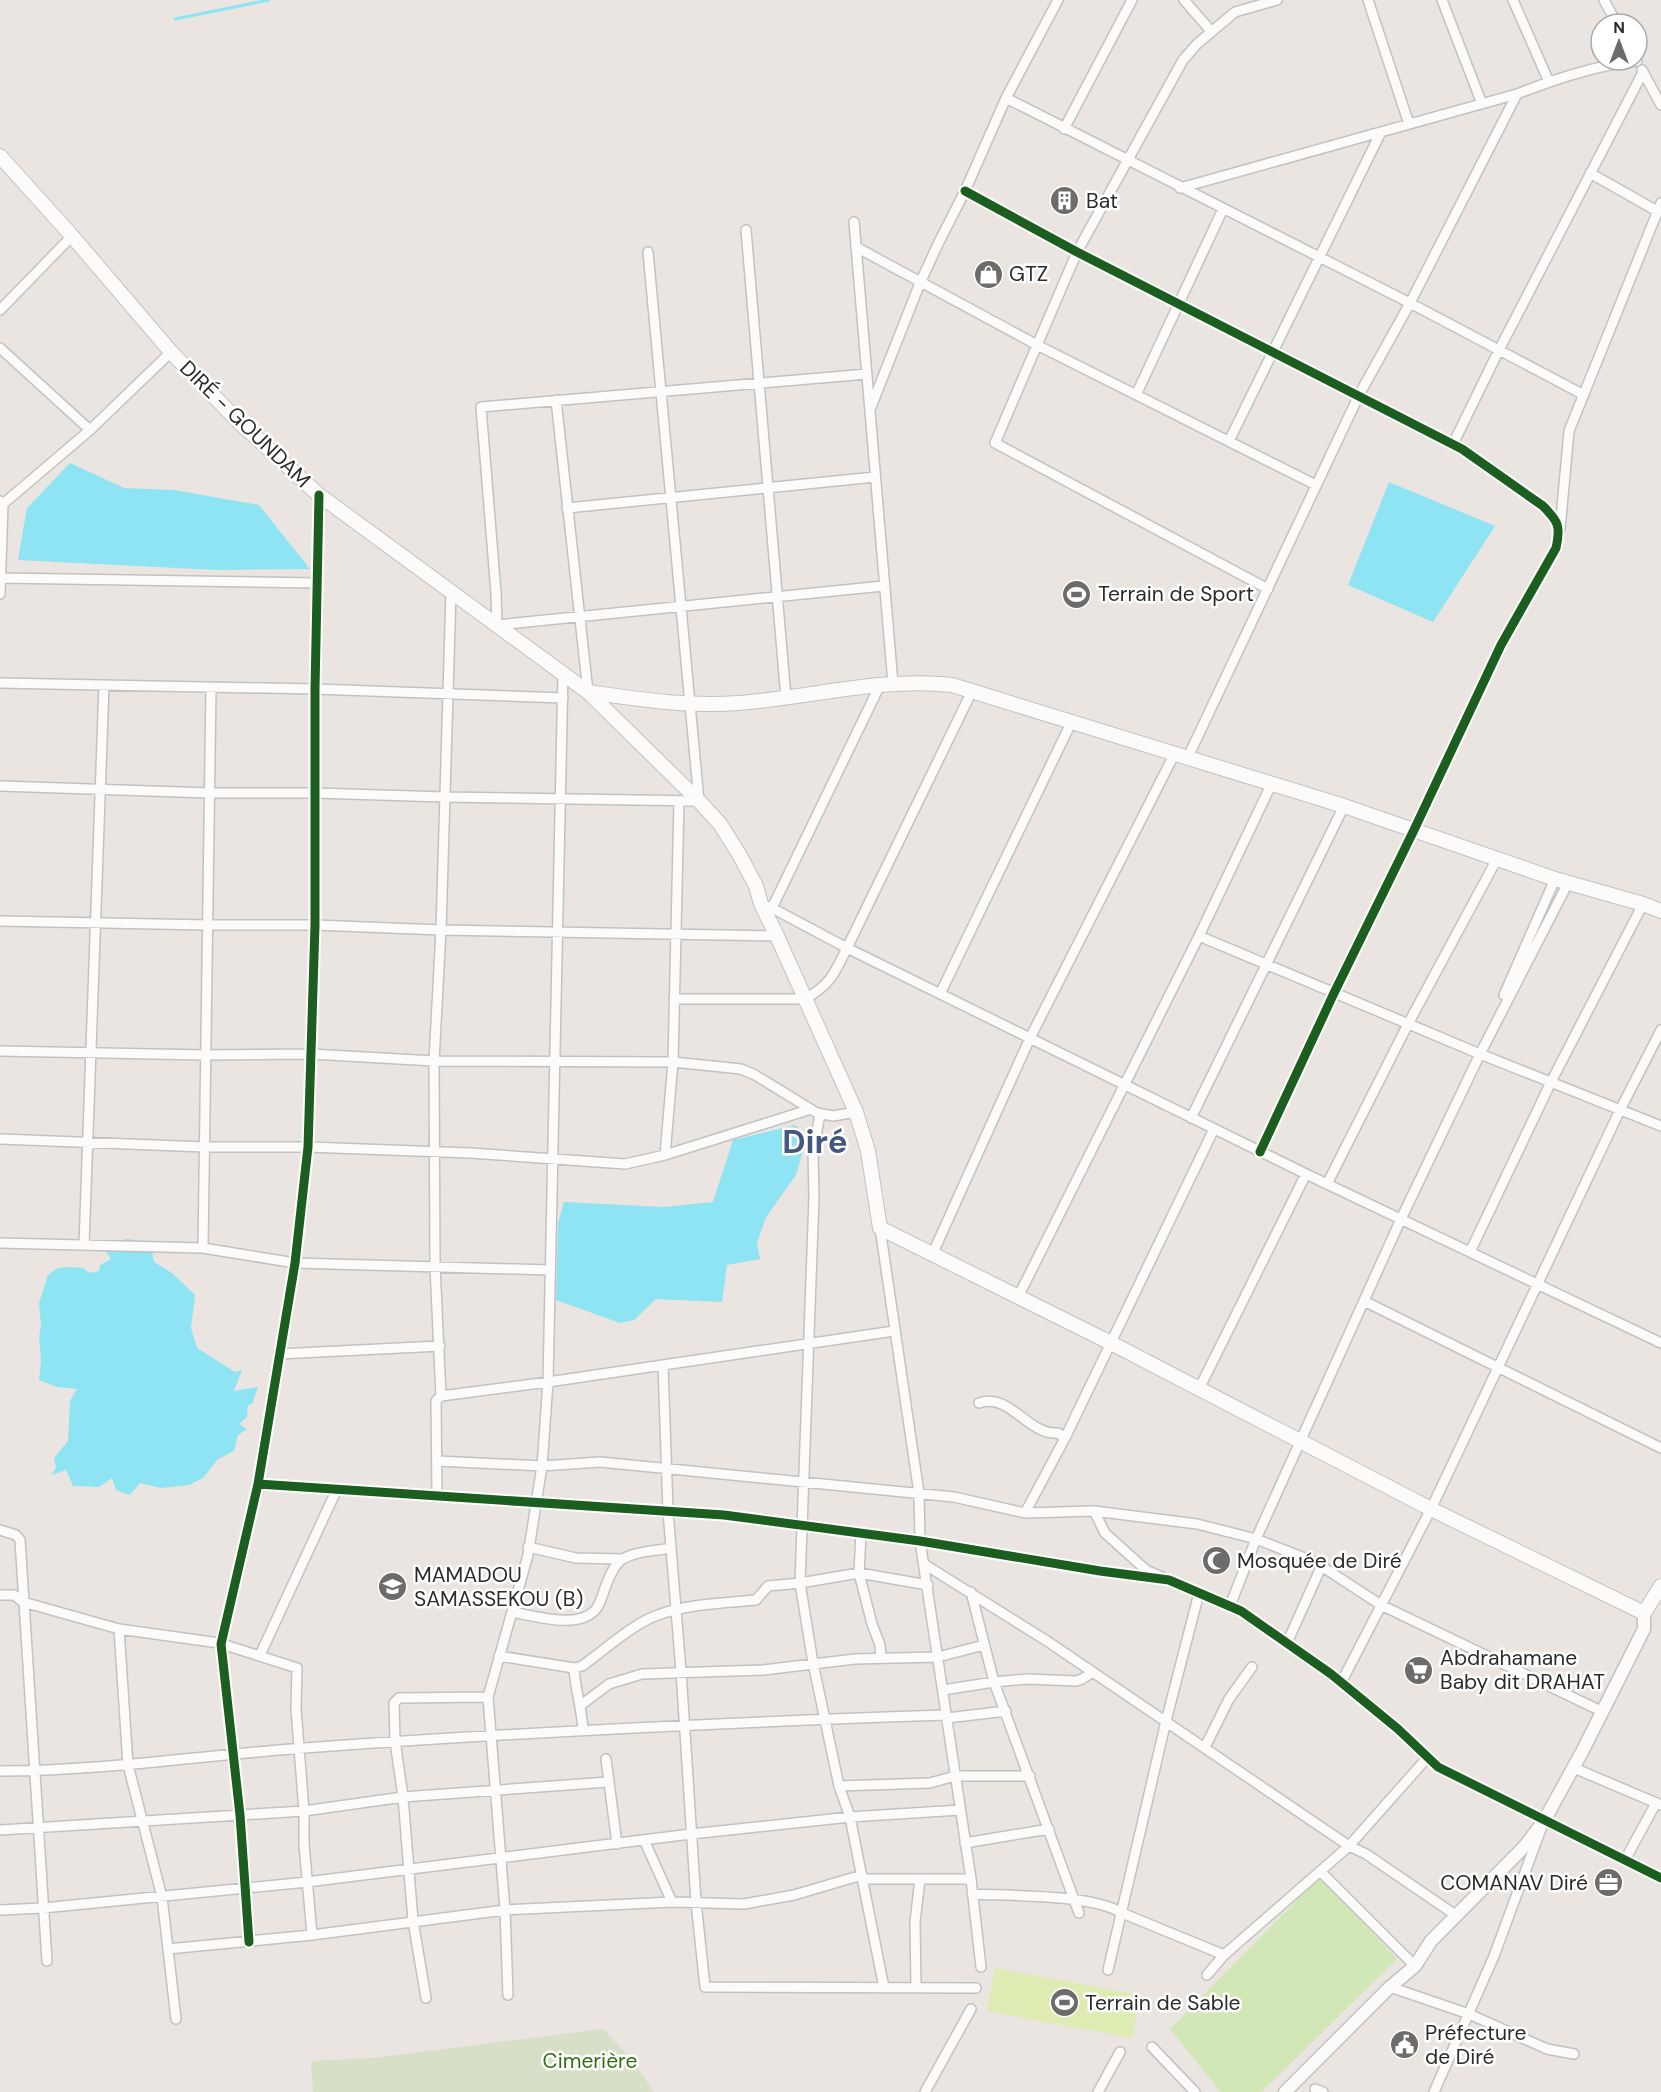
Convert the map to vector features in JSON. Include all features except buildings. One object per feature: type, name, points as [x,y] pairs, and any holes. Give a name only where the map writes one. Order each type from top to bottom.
[{"type":"main road","name":"DIRÉ - GOUNDAM","points":[[0,156],[171,352],[241,424],[319,495],[588,692],[699,801],[720,825],[739,854],[766,906],[777,936],[856,1112],[868,1151],[880,1228]]},
{"type":"main road","points":[[588,692],[690,705],[786,698],[886,684],[935,683],[972,691],[1272,783],[1561,881],[1661,911]]},
{"type":"main road","points":[[880,1228],[1109,1342],[1431,1509],[1644,1614],[1661,1586]]},
{"type":"street","points":[[870,409],[920,283],[965,191],[1006,98],[1058,0]]},
{"type":"street","points":[[1064,129],[1132,0]]},
{"type":"street","points":[[1184,0],[1211,31]]},
{"type":"street","points":[[1268,589],[995,443],[1077,252],[1183,60],[1211,31],[1235,12],[1277,0]]},
{"type":"street","points":[[1368,0],[1409,124]]},
{"type":"street","points":[[1442,0],[1482,104]]},
{"type":"street","points":[[1513,0],[1549,82]]},
{"type":"street","points":[[1180,188],[1517,94],[1589,71]]},
{"type":"street","points":[[1643,72],[1661,105]]},
{"type":"street","points":[[1453,444],[1643,72]]},
{"type":"street","points":[[1188,758],[1359,395],[1410,303],[1517,94]]},
{"type":"street","points":[[1006,98],[1410,303],[1584,395]]},
{"type":"street","points":[[1229,441],[1381,132]]},
{"type":"street","points":[[1260,1152],[1501,645],[1556,548],[1560,532],[1567,443],[1659,207],[1590,173]]},
{"type":"street","points":[[965,191],[1077,252],[1453,444],[1543,506],[1553,516],[1560,532]]},
{"type":"street","points":[[1136,395],[1224,209]]},
{"type":"street","points":[[854,222],[884,586],[886,684],[766,906],[1327,1185],[1661,1343]]},
{"type":"street","points":[[746,230],[786,698]]},
{"type":"street","points":[[0,310],[72,236]]},
{"type":"street","points":[[856,248],[1037,345],[1316,485]]},
{"type":"street","points":[[0,786],[210,794],[315,793],[699,801],[648,252]]},
{"type":"street","points":[[0,348],[90,430]]},
{"type":"street","points":[[0,594],[1,502],[90,430],[171,352]]},
{"type":"street","points":[[867,374],[481,407],[497,625],[884,586]]},
{"type":"street","points":[[556,400],[588,692]]},
{"type":"street","points":[[567,508],[875,477]]},
{"type":"street","points":[[249,1942],[240,1815],[221,1644],[258,1484],[295,1263],[308,1147],[315,925],[315,689],[319,495]]},
{"type":"street","points":[[1,578],[317,583]]},
{"type":"street","points":[[441,1396],[435,1266],[434,1060],[441,930],[451,592]]},
{"type":"street","points":[[508,1995],[505,1910],[488,1697],[528,1555],[542,1466],[548,1382],[563,672]]},
{"type":"street","points":[[0,683],[315,689],[563,698]]},
{"type":"street","points":[[84,1245],[104,685]]},
{"type":"street","points":[[203,1248],[211,688]]},
{"type":"street","points":[[674,999],[805,999],[822,990],[847,948],[972,691]]},
{"type":"street","points":[[940,994],[1072,722]]},
{"type":"street","points":[[932,1255],[1030,1038],[1175,753]]},
{"type":"street","points":[[1018,1297],[1199,936],[1272,783]]},
{"type":"street","points":[[665,1155],[673,1062],[674,934],[679,801]]},
{"type":"street","points":[[1191,1118],[1344,806]]},
{"type":"street","points":[[1327,1185],[1408,1024],[1497,859]]},
{"type":"street","points":[[1501,1003],[1561,881]]},
{"type":"street","points":[[1230,1606],[1256,1539],[1364,1301],[1561,881]]},
{"type":"street","points":[[1470,1252],[1551,1082],[1643,904]]},
{"type":"street","points":[[0,921],[315,925],[441,930],[777,936]]},
{"type":"street","points":[[1199,936],[1480,1054],[1661,1126]]},
{"type":"street","points":[[1341,1683],[1431,1509],[1620,1110],[1661,1030]]},
{"type":"street","points":[[0,1051],[206,1055],[312,1054],[434,1060],[673,1062],[741,1069],[755,1075],[808,1110],[820,1114],[833,1116],[856,1112]]},
{"type":"street","points":[[0,1138],[205,1147],[308,1147],[625,1164],[665,1155],[808,1110]]},
{"type":"street","points":[[820,1114],[813,1153],[814,1197],[800,1583],[813,1663],[840,1786],[850,1817],[884,1988]]},
{"type":"street","points":[[1024,1513],[1065,1438],[1109,1342],[1127,1310],[1214,1129]]},
{"type":"street","points":[[1199,1389],[1306,1174]]},
{"type":"street","points":[[880,1228],[919,1494],[920,1541],[971,1879],[981,1967]]},
{"type":"street","points":[[0,1243],[203,1248],[295,1263],[550,1270]]},
{"type":"street","points":[[1364,1301],[1661,1448]]},
{"type":"street","points":[[437,1496],[436,1401],[441,1396],[894,1331]]},
{"type":"street","points":[[279,1354],[440,1346]]},
{"type":"street","points":[[663,1365],[668,1511],[677,1609],[696,1902],[705,1987],[976,1988]]},
{"type":"street","points":[[979,1403],[988,1400],[1002,1403],[1048,1433],[1058,1432],[1065,1438]]},
{"type":"street","points":[[438,1461],[542,1466],[600,1462],[954,1497],[1024,1513],[1094,1511],[1197,1524],[1256,1539],[1322,1565],[1381,1605],[1601,1711]]},
{"type":"street","points":[[258,1484],[724,1515],[920,1541],[1169,1581]]},
{"type":"street","points":[[260,1655],[337,1489]]},
{"type":"street","points":[[1094,1511],[1105,1533],[1146,1570],[1241,1611],[1341,1683],[1398,1729],[1438,1767],[1661,1878]]},
{"type":"street","points":[[0,1530],[16,1535],[20,1540],[46,1961]]},
{"type":"street","points":[[861,1533],[859,1573],[872,1624],[880,1645],[880,1658]]},
{"type":"street","points":[[528,1547],[576,1558],[622,1559],[671,1548]]},
{"type":"street","points":[[512,1612],[577,1621],[585,1618],[596,1609],[614,1568],[622,1559]]},
{"type":"street","points":[[924,1564],[1093,1672],[1349,1846],[1366,1854],[1457,1916]]},
{"type":"street","points":[[1287,1643],[1322,1565]]},
{"type":"street","points":[[499,1656],[574,1668],[582,1666],[653,1617],[677,1609],[756,1600],[768,1586],[859,1573],[928,1585]]},
{"type":"street","points":[[971,1592],[994,1682],[1079,1913]]},
{"type":"street","points":[[1108,1970],[1166,1721],[1199,1593]]},
{"type":"street","points":[[0,1595],[14,1595],[23,1602],[119,1629],[221,1644],[297,1668],[296,1708],[304,1811],[303,1844],[312,1935]]},
{"type":"street","points":[[1285,2092],[1389,1987],[1414,1966],[1431,1941],[1524,1847],[1544,1821],[1574,1768],[1644,1629],[1644,1614]]},
{"type":"street","points":[[119,1629],[128,1764],[162,1897],[176,2019]]},
{"type":"street","points":[[581,1706],[609,1684],[642,1674],[763,1670],[813,1663],[880,1658],[938,1657],[984,1645]]},
{"type":"street","points":[[1205,1747],[1229,1699],[1252,1667]]},
{"type":"street","points":[[574,1668],[575,1688],[581,1706],[583,1730]]},
{"type":"street","points":[[943,1690],[1027,1679],[1076,1681],[1093,1672]]},
{"type":"street","points":[[426,1998],[412,1921],[410,1868],[404,1797],[395,1741],[394,1703],[399,1698],[488,1697]]},
{"type":"street","points":[[0,1771],[34,1771],[233,1753],[491,1735],[826,1719],[947,1717],[1006,1711]]},
{"type":"street","points":[[1207,1975],[1224,1955],[1349,1846],[1427,1758]]},
{"type":"street","points":[[606,1759],[617,1844]]},
{"type":"street","points":[[1574,1768],[1659,1804],[1625,1860]]},
{"type":"street","points":[[840,1786],[930,1782],[955,1776],[1030,1776]]},
{"type":"street","points":[[0,1830],[304,1811],[404,1797],[608,1782]]},
{"type":"street","points":[[0,1910],[245,1889],[691,1834],[850,1817],[960,1810]]},
{"type":"street","points":[[1434,2092],[1494,1956],[1544,1821]]},
{"type":"street","points":[[965,1843],[1049,1829]]},
{"type":"street","points":[[644,1840],[672,1902]]},
{"type":"street","points":[[1321,1872],[1414,1966]]},
{"type":"street","points":[[168,1949],[312,1935],[505,1910],[672,1902],[744,1904],[794,1895],[862,1877],[971,1879]]},
{"type":"street","points":[[916,1988],[915,1922],[920,1879]]},
{"type":"street","points":[[972,1894],[1075,1900],[1111,1907],[1224,1955]]},
{"type":"street","points":[[1389,1987],[1469,2014],[1547,2049],[1574,2054]]},
{"type":"street","points":[[925,2092],[971,2009]]},
{"type":"street","points":[[1152,2047],[1195,2092]]},
{"type":"street","points":[[1098,2092],[1120,2052]]},
{"type":"green space","points":[[1320,1877],[1397,1959],[1261,2092],[1221,2092],[1170,2029]]},
{"type":"green space","name":"Terrain de Sable","points":[[995,1968],[1140,1995],[1132,2038],[987,2011]]},
{"type":"green space","name":"Cimerière","points":[[603,2029],[632,2060],[654,2092],[313,2092],[311,2061],[373,2058]]},
{"type":"water","points":[[70,463],[124,488],[174,490],[259,505],[310,569],[216,570],[18,560],[27,508]]},
{"type":"water","points":[[1389,482],[1495,526],[1433,622],[1348,585]]},
{"type":"water","points":[[795,1125],[807,1137],[796,1175],[766,1217],[757,1243],[760,1259],[727,1265],[722,1302],[656,1299],[634,1320],[620,1323],[556,1300],[558,1223],[564,1202],[664,1207],[713,1202],[733,1140]]},
{"type":"water","points":[[127,1239],[150,1242],[154,1262],[172,1273],[195,1295],[191,1328],[197,1348],[235,1372],[242,1370],[234,1391],[258,1387],[252,1404],[248,1405],[247,1417],[239,1424],[247,1429],[238,1435],[234,1451],[218,1459],[203,1478],[189,1485],[161,1488],[140,1483],[130,1495],[116,1490],[112,1478],[99,1487],[73,1486],[66,1470],[51,1475],[56,1468],[54,1458],[68,1441],[70,1401],[77,1389],[57,1387],[39,1380],[41,1325],[39,1303],[48,1275],[58,1268],[69,1267],[83,1268],[90,1273],[99,1271],[100,1265],[111,1259],[102,1246]]},
{"type":"waterway","points":[[175,19],[269,0]]},
{"type":"cycle path","points":[[965,191],[1077,252],[1462,449],[1543,506],[1557,524],[1556,548],[1501,645],[1260,1152]]},
{"type":"cycle path","points":[[249,1942],[240,1815],[221,1644],[258,1484],[295,1263],[308,1147],[315,925],[315,689],[319,495]]},
{"type":"cycle path","points":[[258,1484],[724,1515],[920,1541],[1169,1580],[1241,1611],[1331,1674],[1398,1729],[1438,1767],[1661,1878]]},
{"type":"place","name":"Bat","points":[[1065,201]]},
{"type":"place","name":"GTZ","points":[[988,274]]},
{"type":"place","name":"Terrain de Sport","points":[[1077,594]]},
{"type":"place","name":"Mosquée de Diré","points":[[1216,1561]]},
{"type":"place","name":"MAMADOU SAMASSEKOU (B)","points":[[393,1587]]},
{"type":"place","name":"Abdrahamane Baby dit DRAHAT","points":[[1419,1670]]},
{"type":"place","name":"COMANAV Diré","points":[[1609,1883]]},
{"type":"place","name":"Terrain de Sable","points":[[1064,2003]]},
{"type":"place","name":"Préfecture de Diré","points":[[1404,2045]]},
{"type":"district","name":"Diré","points":[[815,1141]]}]
